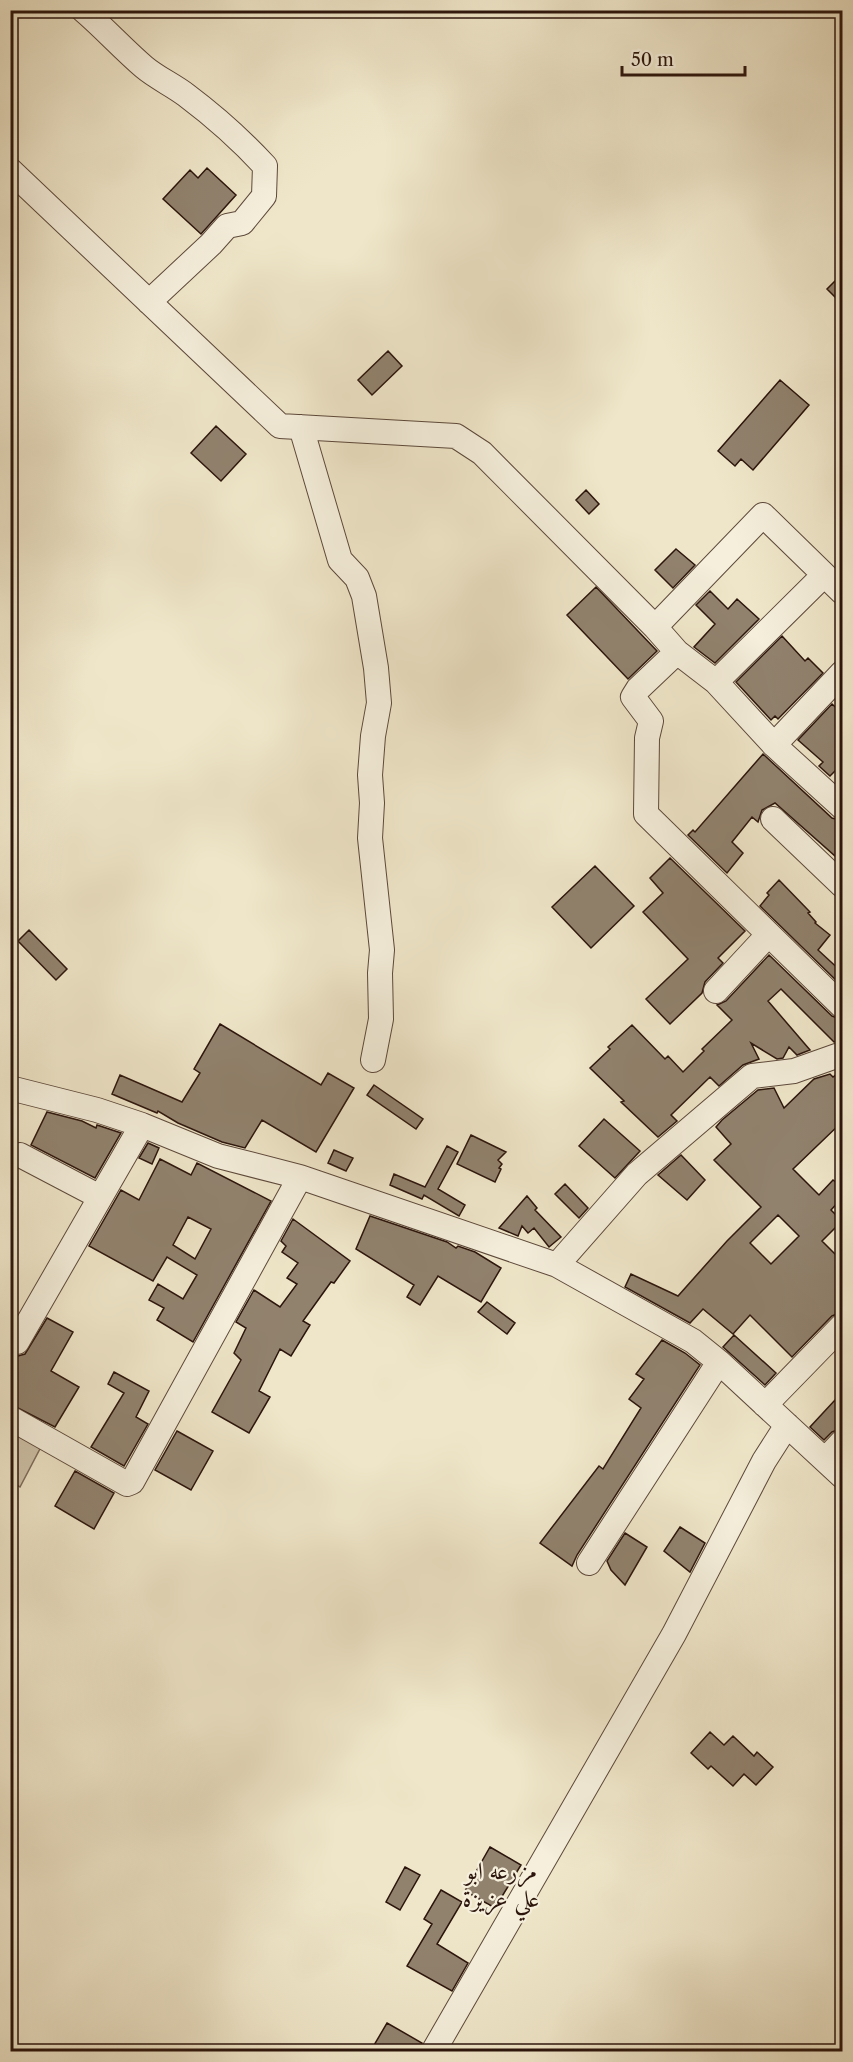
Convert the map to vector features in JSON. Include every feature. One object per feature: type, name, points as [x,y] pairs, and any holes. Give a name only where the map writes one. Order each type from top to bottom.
[{"type":"street","points":[[83,10],[144,68],[186,95],[265,166],[264,196],[242,224],[227,226],[149,302]]},
{"type":"street","points":[[10,170],[280,426],[456,436],[482,453],[677,652],[716,682],[774,745],[843,807]]},
{"type":"street","points":[[301,427],[340,560],[357,578],[364,596],[376,668],[379,703],[373,736],[370,775],[372,803],[370,838],[382,950],[381,1018],[373,1060]]},
{"type":"street","points":[[655,627],[763,515],[843,592]]},
{"type":"street","points":[[716,682],[824,575]]},
{"type":"street","points":[[677,652],[638,689],[633,697],[651,721],[647,738],[646,814],[699,864],[768,935],[841,1003]]},
{"type":"street","points":[[774,745],[843,673]]},
{"type":"street","points":[[773,819],[843,885]]},
{"type":"street","points":[[716,991],[768,935]]},
{"type":"street","points":[[557,1265],[637,1174],[752,1076],[794,1071],[843,1054]]},
{"type":"street","points":[[10,1088],[97,1110],[142,1125],[218,1156],[300,1177],[557,1265],[693,1341],[834,1468],[843,1442]]},
{"type":"street","points":[[17,1342],[142,1125]]},
{"type":"street","points":[[20,1155],[100,1197]]},
{"type":"street","points":[[10,1418],[127,1484],[132,1482],[300,1177]]},
{"type":"street","points":[[765,1405],[843,1326]]},
{"type":"street","points":[[589,1563],[718,1362]]},
{"type":"street","points":[[433,2052],[675,1634],[764,1461],[787,1425]]},
{"type":"shaded area","points":[[10,1425],[43,1443],[20,1487],[11,1482]]},
{"type":"building","points":[[207,168],[236,195],[201,234],[163,199],[190,170],[198,178]]},
{"type":"building","points":[[843,273],[843,305],[827,289]]},
{"type":"building","points":[[388,351],[402,366],[372,395],[358,380]]},
{"type":"building","points":[[780,380],[809,405],[753,470],[741,459],[735,466],[718,451]]},
{"type":"building","points":[[216,426],[246,454],[221,481],[191,453]]},
{"type":"building","points":[[586,490],[599,504],[589,514],[576,500]]},
{"type":"building","points":[[676,549],[695,565],[673,588],[655,570]]},
{"type":"building","points":[[596,587],[657,651],[628,679],[567,615]]},
{"type":"building","points":[[710,591],[728,609],[737,599],[759,619],[715,663],[694,647],[715,624],[696,605]]},
{"type":"building","points":[[782,636],[805,661],[808,658],[823,673],[778,719],[775,716],[771,720],[736,682]]},
{"type":"building","points":[[832,704],[843,714],[843,763],[830,776],[819,766],[823,762],[798,740]]},
{"type":"building","points":[[763,754],[832,818],[843,821],[843,863],[775,803],[762,810],[758,822],[752,817],[732,842],[743,853],[727,873],[688,835],[693,830],[695,832]]},
{"type":"building","points":[[670,858],[745,931],[718,958],[723,963],[705,982],[702,993],[670,1024],[646,999],[688,959],[643,912],[663,893],[650,878]]},
{"type":"building","points":[[595,866],[634,906],[591,948],[552,907]]},
{"type":"building","points":[[779,880],[810,912],[808,913],[815,923],[830,935],[818,950],[843,973],[843,987],[760,906],[769,895],[767,893]]},
{"type":"building","points":[[29,930],[67,969],[56,980],[18,941]]},
{"type":"building","points":[[769,955],[832,1016],[843,1020],[843,1040],[834,1042],[781,989],[768,1001],[810,1050],[797,1055],[789,1047],[783,1058],[777,1059],[751,1043],[759,1059],[743,1065],[719,1086],[710,1077],[671,1115],[677,1121],[658,1137],[590,1068],[632,1025],[665,1059],[668,1056],[683,1072],[704,1051],[702,1049],[732,1020],[717,1005],[726,1001]]},
{"type":"building","points":[[220,1024],[321,1085],[328,1073],[354,1088],[316,1152],[262,1120],[245,1148],[222,1142],[178,1123],[158,1111],[157,1113],[112,1094],[120,1075],[182,1102],[200,1073],[194,1069]]},
{"type":"building","points":[[843,1069],[843,1121],[793,1169],[819,1195],[833,1180],[843,1188],[843,1197],[831,1210],[842,1221],[822,1241],[843,1262],[842,1312],[832,1316],[792,1357],[750,1315],[733,1334],[703,1309],[690,1323],[625,1287],[631,1274],[678,1296],[761,1207],[714,1160],[731,1144],[716,1127],[722,1120],[758,1090],[774,1088],[784,1108],[814,1079],[830,1074],[833,1077]],"holes":[[[778,1215],[799,1236],[771,1264],[750,1243]]]},
{"type":"building","points":[[374,1085],[423,1119],[416,1129],[367,1095]]},
{"type":"building","points":[[47,1112],[82,1121],[96,1128],[97,1125],[121,1133],[95,1178],[31,1145]]},
{"type":"building","points":[[604,1119],[640,1151],[615,1178],[579,1146]]},
{"type":"building","points":[[471,1135],[506,1152],[498,1160],[502,1164],[495,1182],[457,1164]]},
{"type":"building","points":[[148,1143],[159,1148],[152,1164],[139,1158]]},
{"type":"building","points":[[447,1146],[458,1152],[438,1189],[465,1205],[459,1216],[424,1195],[422,1199],[390,1185],[394,1174],[425,1187]]},
{"type":"building","points":[[334,1150],[353,1158],[346,1171],[328,1163]]},
{"type":"building","points":[[681,1155],[705,1180],[687,1200],[658,1175]]},
{"type":"building","points":[[160,1159],[191,1175],[197,1163],[271,1201],[193,1342],[157,1320],[164,1308],[149,1300],[158,1284],[183,1299],[197,1275],[167,1257],[153,1281],[89,1246],[121,1190],[139,1200]],"holes":[[[188,1217],[211,1229],[195,1259],[173,1245]]]},
{"type":"building","points":[[565,1184],[588,1208],[579,1218],[555,1194]]},
{"type":"building","points":[[527,1196],[537,1208],[535,1210],[561,1237],[549,1247],[534,1228],[528,1233],[522,1226],[518,1236],[499,1228]]},
{"type":"building","points":[[370,1216],[447,1242],[456,1248],[458,1246],[475,1252],[501,1268],[481,1302],[438,1276],[420,1305],[407,1297],[414,1285],[356,1249]]},
{"type":"building","points":[[293,1219],[350,1261],[334,1283],[331,1282],[303,1321],[310,1325],[291,1356],[280,1349],[259,1391],[270,1397],[249,1433],[212,1412],[241,1360],[234,1353],[246,1328],[236,1322],[254,1290],[280,1307],[297,1284],[287,1278],[298,1263],[282,1252],[286,1246],[281,1241]]},
{"type":"building","points":[[487,1302],[515,1323],[507,1334],[478,1312]]},
{"type":"building","points":[[47,1318],[73,1332],[51,1371],[79,1387],[55,1427],[10,1404],[10,1355],[25,1354]]},
{"type":"building","points":[[734,1335],[776,1373],[765,1385],[723,1347]]},
{"type":"building","points":[[662,1340],[700,1365],[572,1566],[540,1543],[599,1466],[603,1469],[641,1408],[629,1399],[644,1379],[636,1374]]},
{"type":"building","points":[[114,1372],[149,1391],[136,1417],[148,1424],[124,1466],[91,1447],[124,1393],[108,1384]]},
{"type":"building","points":[[835,1400],[843,1407],[843,1428],[832,1432],[824,1440],[810,1427]]},
{"type":"building","points":[[177,1431],[213,1451],[191,1490],[155,1470]]},
{"type":"building","points":[[75,1471],[114,1493],[94,1529],[55,1506]]},
{"type":"building","points":[[680,1527],[705,1543],[690,1572],[664,1551]]},
{"type":"building","points":[[625,1533],[647,1547],[625,1585],[611,1570],[607,1561]]},
{"type":"building","points":[[710,1732],[724,1745],[733,1736],[754,1756],[757,1752],[773,1767],[756,1785],[744,1774],[733,1786],[711,1766],[708,1769],[691,1753]]},
{"type":"building","points":[[490,1847],[521,1865],[495,1908],[465,1891]]},
{"type":"building","points":[[405,1867],[420,1875],[400,1910],[386,1902]]},
{"type":"building","points":[[441,1890],[462,1902],[437,1944],[468,1963],[452,1991],[407,1966],[432,1924],[424,1919]]},
{"type":"building","points":[[387,2023],[422,2043],[419,2052],[370,2052]]},
{"type":"district","name":"مزرعه ابو علي عزيزة","points":[[501,1884]]}]
